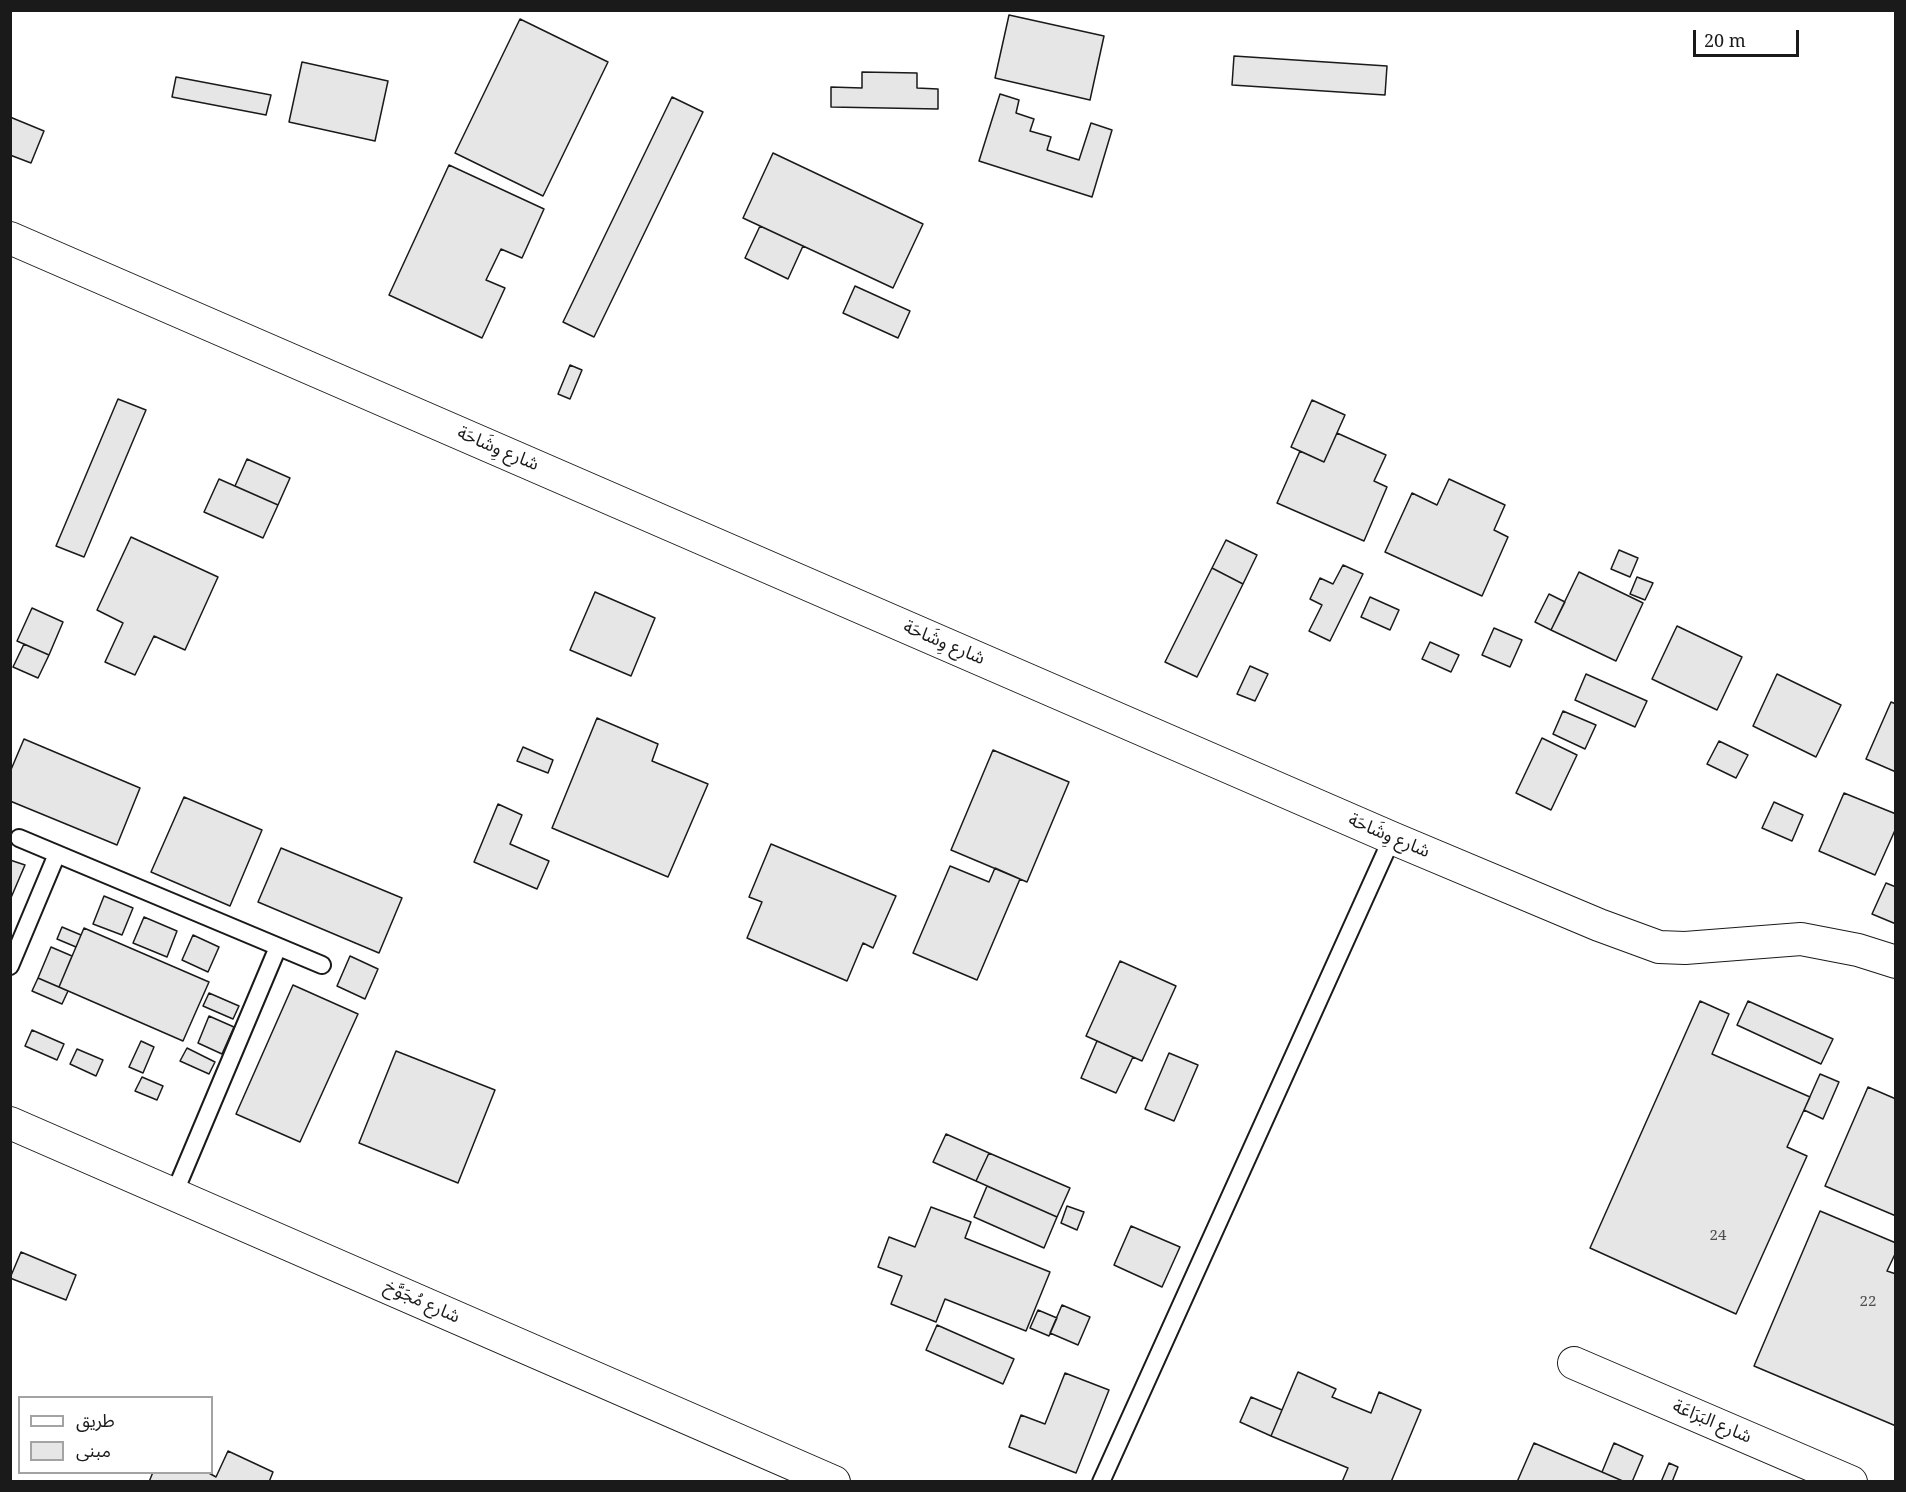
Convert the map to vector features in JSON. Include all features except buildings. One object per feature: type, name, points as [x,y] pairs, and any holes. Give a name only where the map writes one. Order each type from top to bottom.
[{"type":"street","name":"شارع وِشَاحَة","points":[[10,238],[1392,838],[1599,925],[1659,947],[1684,948],[1801,939],[1858,950],[1896,962]]},
{"type":"street","name":"شارع مُجَوَّخ","points":[[10,1123],[834,1482]]},
{"type":"street","name":"شارع البَرَاعَة","points":[[1574,1363],[1851,1482]]},
{"type":"lane","points":[[19,838],[322,965]]},
{"type":"lane","points":[[1101,1482],[1392,838]]},
{"type":"lane","points":[[10,966],[57,854]]},
{"type":"lane","points":[[174,1194],[278,947]]}]
